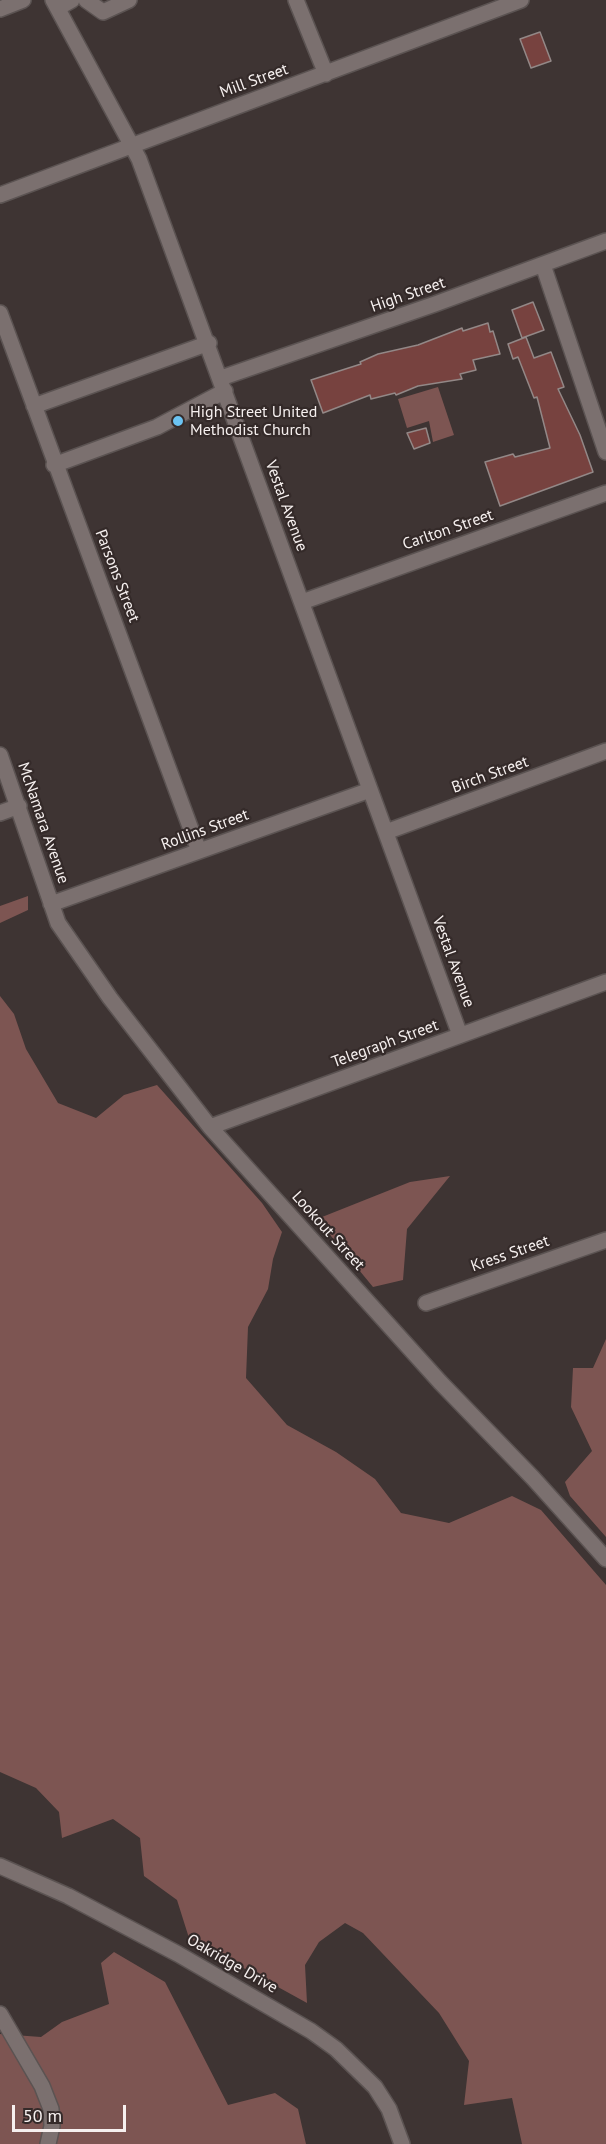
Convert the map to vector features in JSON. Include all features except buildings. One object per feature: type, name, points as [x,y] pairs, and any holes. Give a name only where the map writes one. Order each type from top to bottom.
[{"type":"street","points":[[0,9],[23,0]]},
{"type":"street","points":[[56,4],[72,0]]},
{"type":"street","points":[[86,0],[103,12],[129,0]]},
{"type":"street","points":[[296,0],[326,74]]},
{"type":"street","name":"Mill Street","points":[[0,195],[521,0]]},
{"type":"street","name":"Vestal Avenue","points":[[56,4],[132,145],[209,343],[460,1035]]},
{"type":"street","name":"High Street","points":[[54,465],[158,427],[223,385],[606,241]]},
{"type":"street","points":[[543,266],[606,452]]},
{"type":"street","name":"Parsons Street","points":[[0,313],[54,465],[106,596],[199,851]]},
{"type":"street","points":[[34,406],[209,343]]},
{"type":"street","name":"Carlton Street","points":[[302,602],[606,494]]},
{"type":"street","name":"Birch Street","points":[[386,832],[606,751]]},
{"type":"street","name":"McNamara Avenue","points":[[0,755],[51,904]]},
{"type":"street","name":"Rollins Street","points":[[51,904],[370,790]]},
{"type":"street","points":[[0,813],[19,807]]},
{"type":"street","name":"Lookout Street","points":[[51,904],[58,923],[110,998],[210,1127],[440,1382],[533,1478],[606,1559]]},
{"type":"street","name":"Telegraph Street","points":[[210,1127],[606,982]]},
{"type":"street","name":"Kress Street","points":[[426,1304],[606,1240]]},
{"type":"street","name":"Oakridge Drive","points":[[0,1866],[68,1896],[178,1953],[319,2037],[336,2049],[375,2087],[389,2109],[402,2144]]},
{"type":"street","points":[[0,2014],[42,2086],[51,2109],[52,2126],[48,2144]]},
{"type":"shaded area","points":[[438,387],[454,435],[433,442],[429,421],[407,428],[398,399]]},
{"type":"shaded area","points":[[28,896],[28,910],[0,923],[0,906]]},
{"type":"shaded area","points":[[0,996],[14,1014],[26,1049],[58,1103],[96,1118],[124,1095],[157,1085],[262,1203],[282,1232],[273,1259],[268,1289],[248,1327],[246,1378],[287,1425],[336,1452],[375,1479],[401,1513],[449,1523],[512,1496],[541,1510],[606,1585],[606,2144],[522,2144],[512,2098],[464,2105],[469,2061],[439,2013],[363,1933],[345,1923],[319,1942],[305,1965],[307,2003],[189,1938],[177,1900],[144,1876],[140,1838],[113,1819],[62,1838],[59,1812],[36,1788],[0,1772]]},
{"type":"shaded area","points":[[450,1176],[407,1229],[403,1280],[373,1287],[317,1219],[410,1182]]},
{"type":"shaded area","points":[[606,1339],[606,1537],[570,1496],[565,1482],[592,1451],[571,1407],[573,1368],[593,1368]]},
{"type":"shaded area","points":[[114,1952],[165,1982],[228,2105],[275,2093],[298,2109],[306,2144],[0,2144],[0,2034],[41,2037],[62,2022],[109,2004],[101,1963]]},
{"type":"place","name":"High Street United Methodist Church","points":[[178,421]]}]
